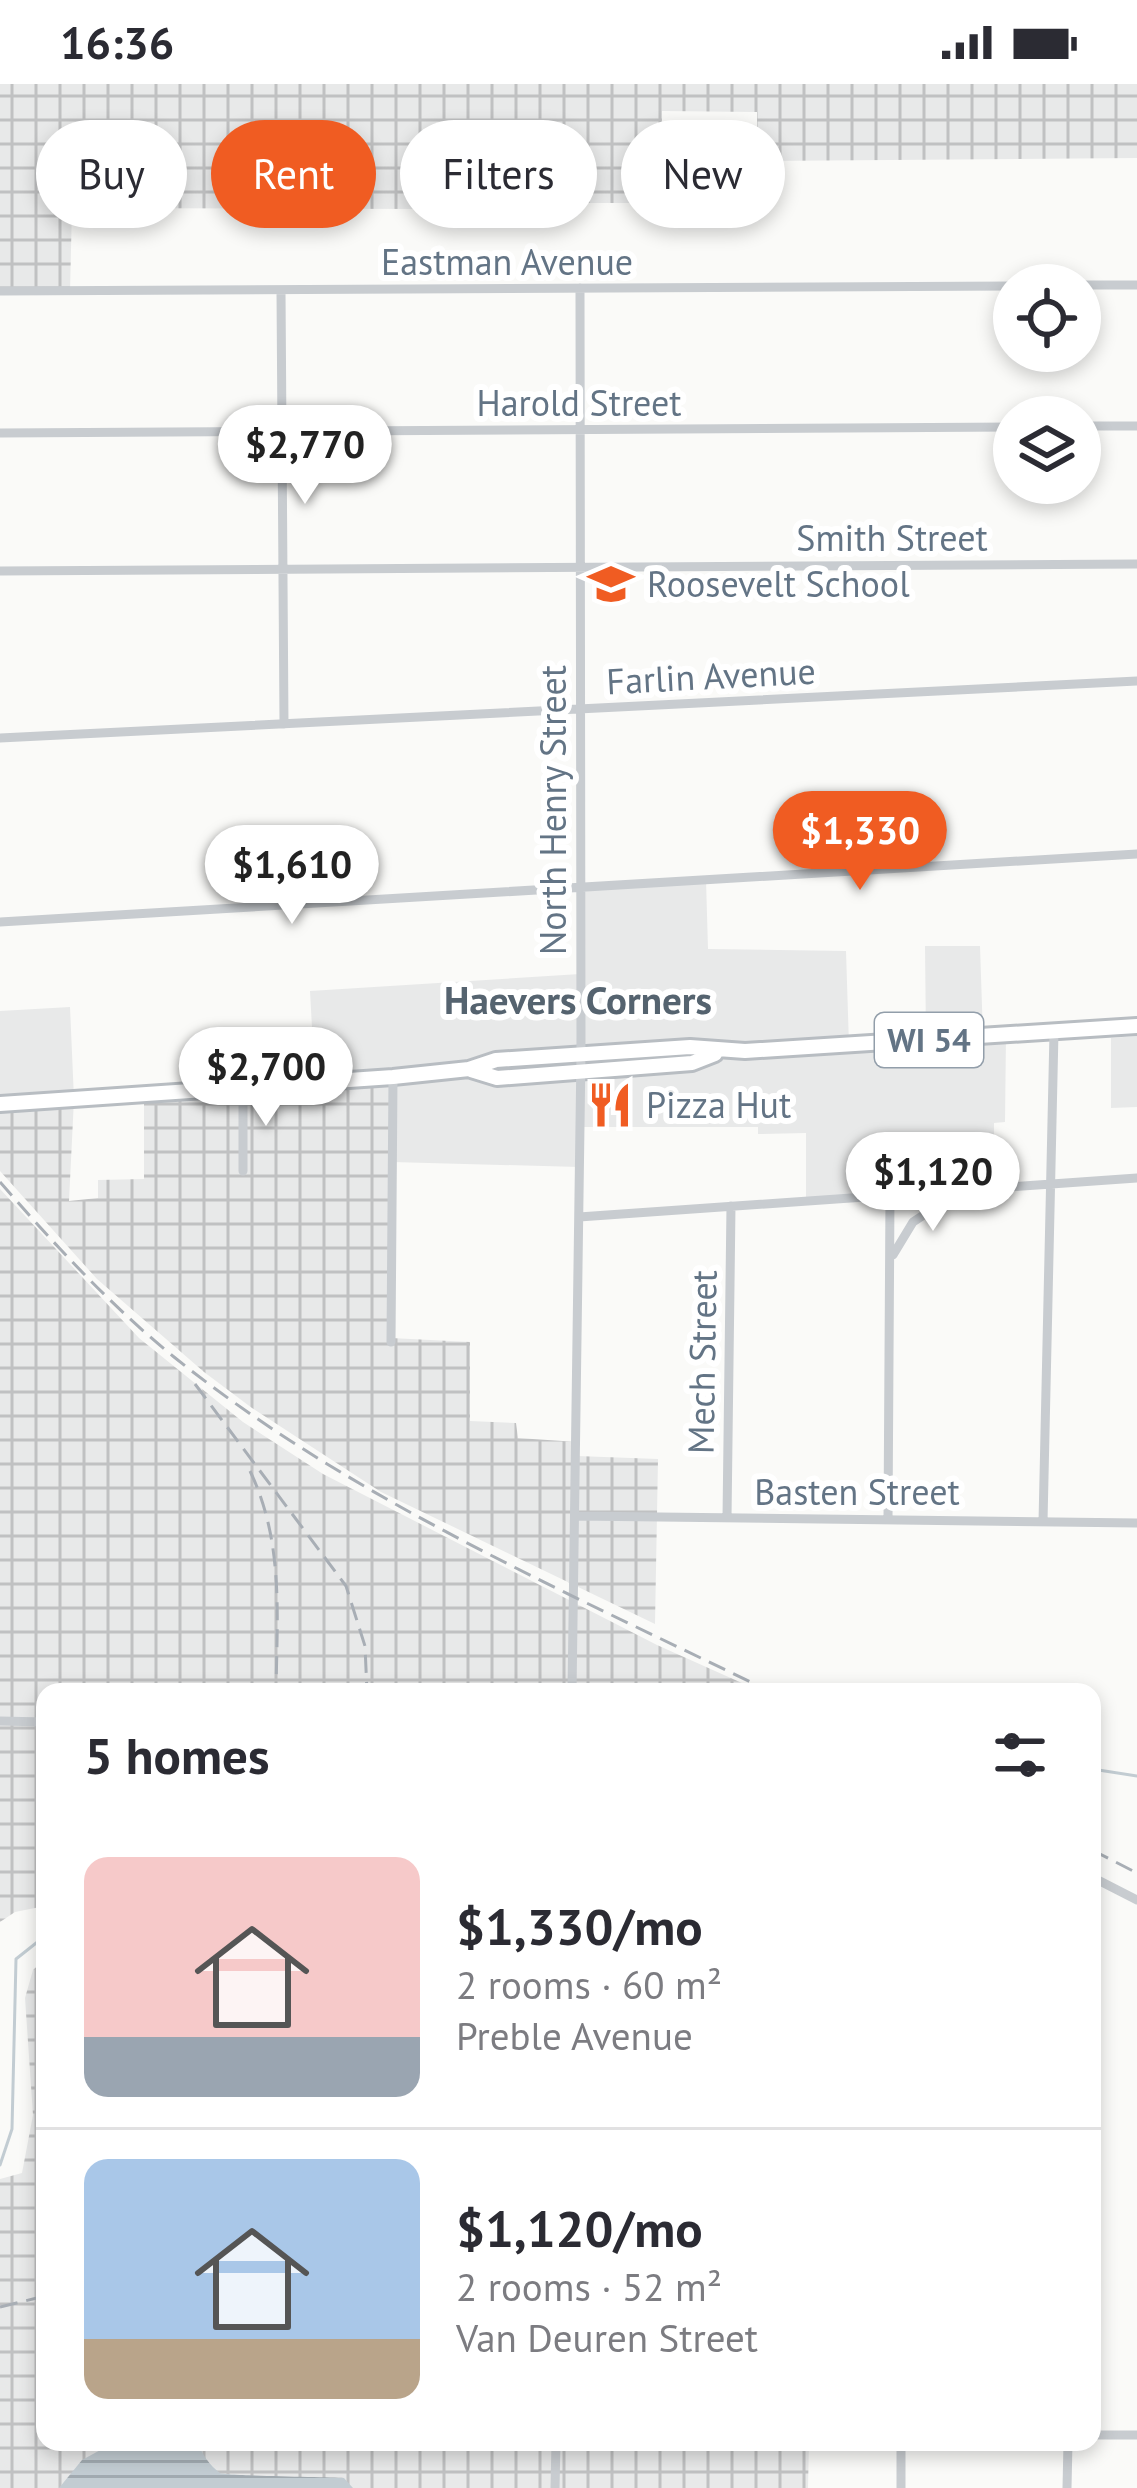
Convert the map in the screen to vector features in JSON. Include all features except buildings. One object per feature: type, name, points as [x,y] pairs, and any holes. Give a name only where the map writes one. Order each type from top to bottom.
[{"type":"main road","name":"WI 54","points":[[0,1104],[393,1077],[469,1069],[496,1060],[581,1054],[690,1047],[720,1052],[1137,1026]]},
{"type":"main road","name":"WI 54","points":[[469,1069],[497,1078],[692,1063],[720,1052]]},
{"type":"street","points":[[1101,285],[1137,285]]},
{"type":"street","name":"Eastman Avenue","points":[[0,291],[993,286]]},
{"type":"street","name":"North Henry Street","points":[[572,1683],[581,1071],[580,288]]},
{"type":"street","points":[[281,291],[284,724]]},
{"type":"street","points":[[1101,427],[1137,426]]},
{"type":"street","name":"Harold Street","points":[[0,433],[993,427]]},
{"type":"street","name":"Smith Street","points":[[0,571],[1137,564]]},
{"type":"street","name":"Farlin Avenue","points":[[0,738],[1137,681]]},
{"type":"street","points":[[0,922],[1137,854]]},
{"type":"street","points":[[1043,1522],[1054,1031]]},
{"type":"street","points":[[391,1342],[393,1077]]},
{"type":"street","points":[[243,1087],[244,1171]]},
{"type":"street","points":[[579,1216],[1137,1178]]},
{"type":"street","points":[[890,1272],[896,1247],[913,1222],[941,1201],[970,1189]]},
{"type":"street","points":[[888,1520],[890,1195]]},
{"type":"street","name":"Mech Street","points":[[727,1518],[731,1206]]},
{"type":"street","name":"Basten Street","points":[[576,1516],[1137,1522]]},
{"type":"street","points":[[0,1721],[36,1722]]},
{"type":"street","points":[[1101,1882],[1137,1900]]},
{"type":"street","points":[[1101,2435],[1137,2435]]},
{"type":"street","points":[[555,2488],[556,2451]]},
{"type":"street","points":[[901,2488],[902,2451]]},
{"type":"street","points":[[1067,2488],[1068,2451]]},
{"type":"shaded area","points":[[0,84],[1137,84],[1137,158],[785,161],[785,120],[757,120],[757,112],[662,111],[662,120],[621,120],[621,203],[597,203],[597,120],[400,120],[400,209],[376,209],[376,120],[211,120],[211,208],[187,208],[187,120],[36,120],[36,228],[72,228],[70,292],[0,291]]},
{"type":"shaded area","points":[[706,880],[708,949],[846,951],[849,1045],[926,1040],[925,946],[980,946],[983,1036],[1006,1035],[1005,1122],[994,1123],[994,1188],[923,1192],[914,1185],[911,1140],[881,1141],[883,1195],[806,1201],[806,1133],[758,1134],[758,1127],[581,1127],[579,1167],[392,1162],[315,1082],[310,991],[580,974],[580,887]]},
{"type":"shaded area","points":[[70,1007],[74,1099],[0,1104],[0,1011]]},
{"type":"shaded area","points":[[1137,1036],[1137,1107],[1111,1108],[1111,1038]]},
{"type":"shaded area","points":[[393,1077],[391,1338],[470,1342],[470,1421],[516,1423],[518,1438],[577,1442],[577,1456],[658,1459],[655,1624],[381,1492],[252,1408],[97,1279],[0,1171],[0,1104],[74,1099],[69,1201],[98,1198],[98,1180],[144,1179],[144,1094]]},
{"type":"shaded area","points":[[0,1189],[139,1338],[243,1422],[323,1474],[657,1645],[742,1683],[36,1683],[36,1908],[15,1912],[0,1922]]},
{"type":"shaded area","points":[[36,1967],[36,2451],[809,2451],[808,2488],[0,2488],[0,2179],[22,2173],[33,2115],[25,1998]]},
{"type":"shaded area","points":[[98,2451],[202,2451],[220,2473],[344,2478],[353,2488],[59,2488],[82,2460]]},
{"type":"waterway","points":[[1101,1770],[1137,1776]]},
{"type":"waterway","points":[[0,2165],[12,2129],[16,1959],[36,1943]]},
{"type":"railway","points":[[0,1182],[83,1273],[150,1337],[314,1456],[463,1541],[752,1683]]},
{"type":"railway","points":[[195,1384],[346,1586],[365,1646],[367,1683]]},
{"type":"railway","points":[[250,1471],[273,1552],[276,1683]]},
{"type":"railway","points":[[1101,1855],[1137,1873]]},
{"type":"railway","points":[[0,2307],[36,2298]]},
{"type":"place","name":"Roosevelt School","points":[[611,584]]},
{"type":"place","name":"Pizza Hut","points":[[610,1105]]},
{"type":"district","name":"Haevers Corners","points":[[578,1000]]}]
